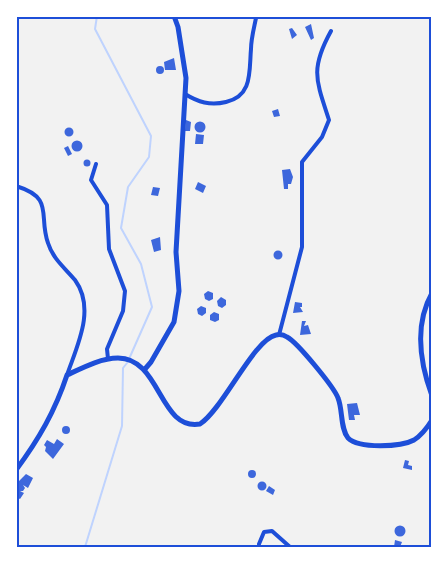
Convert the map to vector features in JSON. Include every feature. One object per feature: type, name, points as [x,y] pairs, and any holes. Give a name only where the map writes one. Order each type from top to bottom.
[{"type":"street","points":[[144,369],[152,362],[167,336],[177,309],[179,292],[177,234],[185,94],[183,53],[174,16]]},
{"type":"street","points":[[185,94],[195,100],[214,105],[234,101],[246,90],[252,71],[251,49],[256,18]]},
{"type":"street","points":[[279,334],[302,248],[302,162],[322,137],[328,120],[316,80],[321,50],[331,31]]},
{"type":"street","points":[[96,164],[91,180],[107,205],[109,250],[125,291],[123,311],[107,349],[108,360]]},
{"type":"street","points":[[16,186],[35,195],[43,204],[47,241],[50,250],[74,279],[83,296],[84,320],[58,403],[44,432],[16,470]]},
{"type":"street","points":[[432,292],[424,311],[420,344],[432,396]]},
{"type":"street","points":[[66,375],[108,360],[129,360],[144,369],[173,415],[186,424],[200,424],[209,416],[260,347],[270,337],[279,334],[288,337],[295,343],[334,390],[338,398],[345,433],[352,442],[367,446],[403,444],[419,437],[432,420]]},
{"type":"street","points":[[259,544],[261,536],[268,531],[275,533],[290,547]]},
{"type":"building","points":[[311,24],[314,38],[311,40],[305,27]]},
{"type":"building","points":[[292,28],[297,35],[292,39],[289,29]]},
{"type":"building","points":[[174,58],[176,70],[165,70],[164,62]]},
{"type":"building","points":[[160,66],[164,70],[160,74],[156,70]]},
{"type":"building","points":[[278,109],[280,116],[274,117],[272,111]]},
{"type":"building","points":[[186,120],[191,122],[190,131],[185,131]]},
{"type":"building","points":[[198,122],[202,122],[205,127],[204,131],[198,132],[195,129],[195,125]]},
{"type":"building","points":[[69,128],[73,132],[69,136],[65,132]]},
{"type":"building","points":[[196,134],[204,135],[203,144],[195,144]]},
{"type":"building","points":[[75,141],[79,141],[82,146],[81,150],[75,151],[72,148],[72,144]]},
{"type":"building","points":[[68,146],[72,154],[68,156],[64,148]]},
{"type":"building","points":[[87,159],[91,163],[87,167],[83,163]]},
{"type":"building","points":[[290,169],[293,177],[291,184],[288,184],[288,189],[284,189],[282,170]]},
{"type":"building","points":[[198,182],[206,186],[203,193],[195,189]]},
{"type":"building","points":[[153,187],[160,188],[158,196],[151,195]]},
{"type":"building","points":[[160,237],[161,250],[154,252],[151,240]]},
{"type":"building","points":[[278,250],[283,255],[278,260],[273,255]]},
{"type":"building","points":[[208,291],[213,293],[213,299],[209,301],[205,299],[204,294]]},
{"type":"building","points":[[221,297],[226,300],[226,305],[222,308],[218,306],[217,301]]},
{"type":"building","points":[[295,302],[302,303],[302,307],[300,307],[303,312],[293,313]]},
{"type":"building","points":[[201,306],[206,308],[206,313],[202,316],[198,314],[197,309]]},
{"type":"building","points":[[214,312],[219,314],[219,320],[215,322],[210,320],[210,315]]},
{"type":"building","points":[[302,321],[306,321],[304,326],[308,325],[311,334],[300,335]]},
{"type":"building","points":[[357,403],[360,415],[354,415],[355,420],[349,420],[347,404]]},
{"type":"building","points":[[66,426],[70,430],[66,434],[62,430]]},
{"type":"building","points":[[57,439],[64,444],[53,459],[45,451],[46,447],[44,445],[47,440],[54,444]]},
{"type":"building","points":[[405,460],[409,461],[408,465],[412,466],[412,470],[403,468]]},
{"type":"building","points":[[252,470],[256,474],[252,478],[248,474]]},
{"type":"building","points":[[26,474],[33,478],[28,488],[23,485],[25,488],[23,491],[20,491],[24,493],[20,499],[16,497],[16,484]]},
{"type":"building","points":[[262,482],[266,486],[262,490],[258,486]]},
{"type":"building","points":[[269,486],[275,490],[273,495],[266,491]]},
{"type":"building","points":[[398,526],[402,526],[405,531],[404,535],[398,536],[395,533],[395,529]]},
{"type":"building","points":[[395,540],[402,542],[400,547],[394,547]]},
{"type":"waterway","points":[[97,16],[95,29],[151,136],[149,157],[128,187],[121,228],[141,264],[152,307],[129,359]]},
{"type":"waterway","points":[[85,547],[122,426],[123,368],[127,363]]}]
